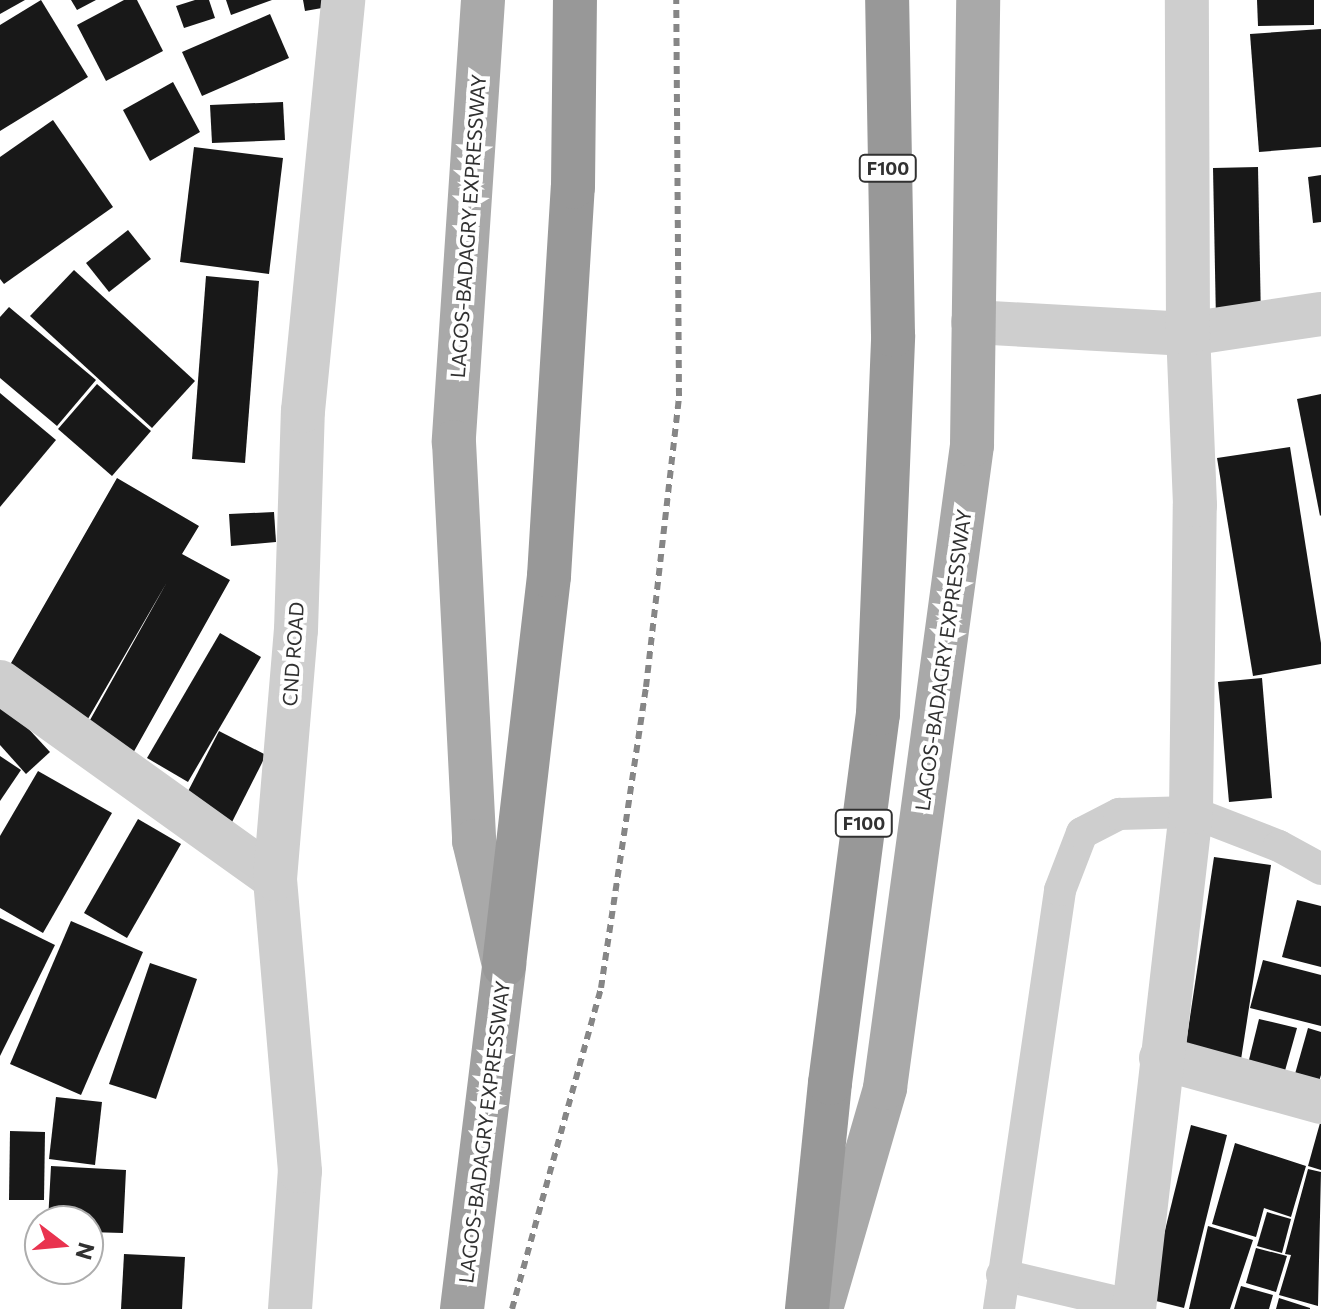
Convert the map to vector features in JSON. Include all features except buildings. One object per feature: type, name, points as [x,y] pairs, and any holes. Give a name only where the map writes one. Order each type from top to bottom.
[{"type":"highway","points":[[504,965],[549,576],[573,187],[575,0]]},
{"type":"highway","name":"F100","points":[[807,1309],[830,1083],[878,714],[893,335],[887,0]]},
{"type":"highway","name":"LAGOS-BADAGRY EXPRESSWAY","points":[[462,1309],[504,965]]},
{"type":"main road","name":"LAGOS-BADAGRY EXPRESSWAY","points":[[483,0],[454,442],[474,841],[504,965]]},
{"type":"main road","name":"LAGOS-BADAGRY EXPRESSWAY","points":[[821,1309],[885,1088],[972,445],[978,0]]},
{"type":"street","name":"CND ROAD","points":[[290,1309],[300,1171],[275,879],[296,630],[303,411],[343,0]]},
{"type":"street","points":[[1136,1308],[1161,1058],[1191,812],[1195,505],[1188,334],[1187,0]]},
{"type":"street","points":[[973,322],[1188,334],[1321,314]]},
{"type":"street","points":[[0,682],[275,879]]},
{"type":"street","points":[[1161,1058],[1321,1102]]},
{"type":"lane","points":[[999,1309],[1060,890],[1082,833],[1119,814],[1191,812],[1279,846],[1321,869]]},
{"type":"lane","points":[[1002,1275],[1136,1308]]},
{"type":"railway","points":[[512,1309],[601,988],[646,687],[679,396],[676,0]]}]
